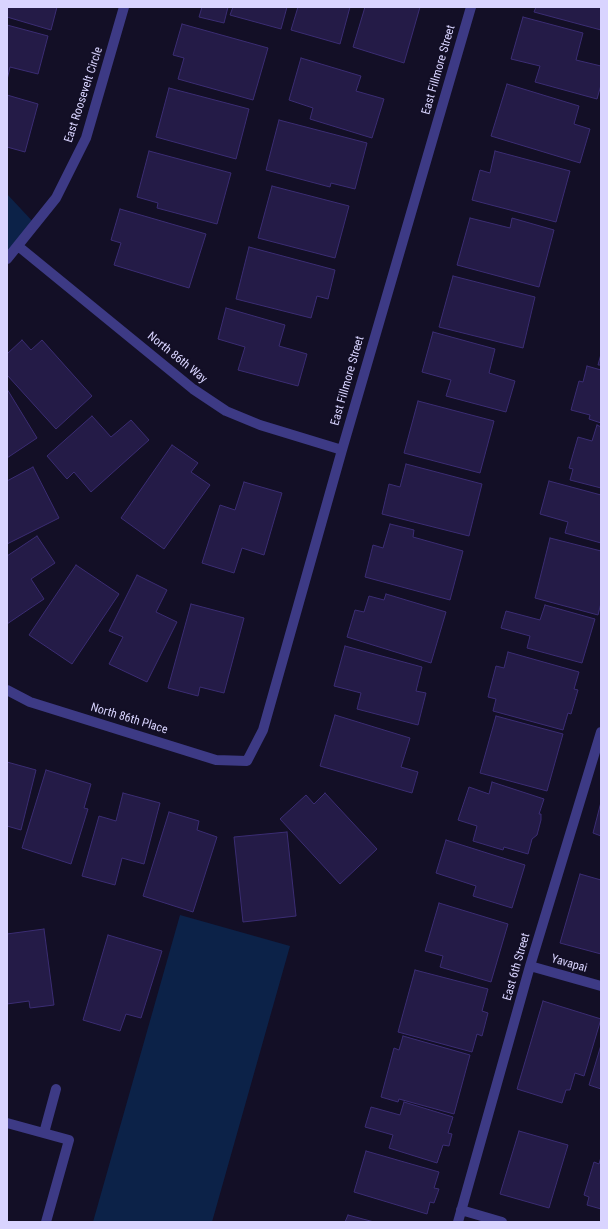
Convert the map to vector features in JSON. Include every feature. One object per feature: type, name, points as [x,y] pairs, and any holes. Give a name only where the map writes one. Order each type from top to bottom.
[{"type":"street","name":"East Roosevelt Circle","points":[[7,258],[56,198],[86,138],[124,7]]},
{"type":"street","name":"East Fillmore Street","points":[[247,761],[263,730],[470,7]]},
{"type":"street","name":"North 86th Way","points":[[18,246],[193,389],[226,411],[260,425],[342,450]]},
{"type":"street","name":"North 86th Place","points":[[7,690],[30,702],[216,760],[247,761]]},
{"type":"street","name":"East 6th Street","points":[[458,1222],[530,966],[601,732]]},
{"type":"street","name":"Yavapai","points":[[530,966],[601,986]]},
{"type":"street","points":[[44,1133],[56,1089]]},
{"type":"street","points":[[7,1123],[69,1140],[46,1222]]},
{"type":"street","points":[[461,1210],[502,1222]]},
{"type":"water","points":[[7,194],[35,224],[7,258]]},
{"type":"water","points":[[180,915],[290,946],[212,1222],[93,1222]]},
{"type":"building","points":[[7,7],[57,7],[51,30],[7,17]]},
{"type":"building","points":[[202,7],[228,7],[224,23],[199,17]]},
{"type":"building","points":[[233,7],[287,7],[281,29],[230,15]]},
{"type":"building","points":[[298,7],[350,7],[340,44],[291,30]]},
{"type":"building","points":[[365,7],[420,7],[404,63],[353,47]]},
{"type":"building","points":[[536,7],[601,7],[601,30],[534,12]]},
{"type":"building","points":[[523,17],[583,33],[576,60],[601,66],[601,85],[597,99],[535,82],[540,66],[511,59]]},
{"type":"building","points":[[182,24],[268,48],[253,100],[178,79],[184,58],[173,55]]},
{"type":"building","points":[[7,25],[48,36],[38,74],[10,67],[7,80]]},
{"type":"building","points":[[301,58],[361,76],[356,91],[384,99],[372,138],[310,119],[313,108],[289,100]]},
{"type":"building","points":[[507,84],[579,106],[574,124],[590,129],[580,163],[491,136]]},
{"type":"building","points":[[169,88],[249,109],[236,159],[156,137]]},
{"type":"building","points":[[7,95],[38,104],[25,152],[7,147]]},
{"type":"building","points":[[279,120],[367,143],[355,189],[331,183],[330,187],[266,170]]},
{"type":"building","points":[[149,151],[231,173],[217,224],[157,208],[158,203],[137,197]]},
{"type":"building","points":[[495,151],[570,171],[556,222],[472,200],[480,170],[490,173]]},
{"type":"building","points":[[272,186],[349,206],[335,258],[258,238]]},
{"type":"building","points":[[120,209],[206,234],[189,288],[114,265],[121,243],[111,240]]},
{"type":"building","points":[[470,218],[510,228],[512,218],[554,230],[539,287],[457,265]]},
{"type":"building","points":[[249,247],[335,270],[328,299],[317,296],[311,318],[236,299]]},
{"type":"building","points":[[453,276],[535,297],[523,348],[439,327]]},
{"type":"building","points":[[226,308],[285,325],[279,346],[307,354],[298,386],[238,370],[245,347],[218,339]]},
{"type":"building","points":[[433,332],[495,349],[489,373],[515,381],[506,412],[446,396],[451,380],[422,372]]},
{"type":"building","points":[[22,340],[31,350],[42,340],[92,396],[56,429],[7,375],[7,354]]},
{"type":"building","points":[[601,354],[601,365],[598,365]]},
{"type":"building","points":[[587,366],[601,370],[601,423],[589,419],[590,415],[571,410],[579,381],[583,382]]},
{"type":"building","points":[[7,389],[37,438],[7,458]]},
{"type":"building","points":[[418,401],[494,421],[480,473],[404,453]]},
{"type":"building","points":[[92,416],[111,437],[131,420],[149,440],[91,492],[74,472],[67,479],[47,456]]},
{"type":"building","points":[[597,425],[601,427],[601,488],[570,480],[573,469],[569,468],[578,437],[592,441]]},
{"type":"building","points":[[172,445],[198,463],[191,472],[210,485],[164,549],[121,518]]},
{"type":"building","points":[[406,464],[482,484],[469,536],[382,514],[389,484],[400,487]]},
{"type":"building","points":[[33,467],[59,518],[7,544],[7,481]]},
{"type":"building","points":[[549,481],[601,495],[601,543],[565,533],[568,522],[540,514]]},
{"type":"building","points":[[244,482],[282,493],[264,555],[242,548],[234,573],[202,563],[220,505],[235,510]]},
{"type":"building","points":[[390,524],[414,530],[413,537],[463,551],[450,600],[365,577],[373,545],[383,548]]},
{"type":"building","points":[[37,536],[55,563],[31,579],[44,599],[7,624],[7,556]]},
{"type":"building","points":[[550,538],[601,551],[601,603],[598,615],[535,598]]},
{"type":"building","points":[[76,565],[119,594],[72,664],[29,635]]},
{"type":"building","points":[[137,575],[167,590],[156,612],[177,622],[147,682],[109,664],[123,637],[109,631]]},
{"type":"building","points":[[386,594],[446,612],[431,663],[347,637],[355,610],[364,612],[369,596],[384,600]]},
{"type":"building","points":[[191,604],[244,618],[224,693],[200,687],[198,696],[168,688]]},
{"type":"building","points":[[545,605],[595,619],[582,663],[527,648],[530,636],[501,628],[506,611],[540,620]]},
{"type":"building","points":[[345,646],[422,667],[416,691],[426,693],[418,725],[357,709],[361,693],[334,686]]},
{"type":"building","points":[[508,652],[579,672],[574,689],[578,690],[571,714],[568,713],[563,730],[493,711],[496,699],[488,697],[496,666],[504,668]]},
{"type":"building","points":[[335,715],[410,738],[401,767],[418,772],[412,793],[320,766]]},
{"type":"building","points":[[496,716],[563,734],[547,791],[480,773]]},
{"type":"building","points":[[7,762],[36,770],[21,830],[7,826]]},
{"type":"building","points":[[46,770],[91,784],[84,808],[88,809],[71,864],[22,848]]},
{"type":"building","points":[[492,782],[544,799],[539,814],[541,814],[541,820],[537,835],[532,839],[528,854],[504,847],[503,850],[473,841],[477,826],[458,820],[469,787],[489,794]]},
{"type":"building","points":[[123,793],[160,803],[144,864],[122,858],[115,885],[82,876],[99,816],[116,821]]},
{"type":"building","points":[[325,793],[377,849],[340,884],[280,819],[306,795],[314,804]]},
{"type":"building","points":[[601,802],[601,836],[593,833]]},
{"type":"building","points":[[169,812],[199,821],[197,830],[217,837],[193,912],[143,896]]},
{"type":"building","points":[[287,832],[296,916],[243,922],[234,837]]},
{"type":"building","points":[[446,840],[525,865],[512,908],[473,896],[476,886],[436,873]]},
{"type":"building","points":[[580,874],[601,880],[601,954],[560,943]]},
{"type":"building","points":[[439,903],[508,924],[491,982],[440,967],[443,956],[425,951]]},
{"type":"building","points":[[44,929],[54,1005],[30,1008],[29,1001],[7,1004],[7,934]]},
{"type":"building","points":[[108,935],[162,951],[141,1018],[126,1014],[120,1031],[83,1020]]},
{"type":"building","points":[[415,970],[488,989],[482,1011],[488,1013],[482,1036],[477,1034],[472,1052],[398,1032]]},
{"type":"building","points":[[543,1001],[601,1019],[584,1076],[575,1073],[570,1090],[566,1090],[562,1103],[517,1089]]},
{"type":"building","points":[[403,1036],[470,1055],[454,1114],[399,1099],[398,1102],[381,1097],[394,1048],[399,1050]]},
{"type":"building","points":[[601,1045],[601,1089],[589,1085]]},
{"type":"building","points":[[404,1102],[453,1117],[448,1133],[452,1134],[449,1146],[443,1145],[437,1163],[389,1148],[393,1135],[365,1127],[371,1107],[400,1115]]},
{"type":"building","points":[[519,1131],[568,1145],[549,1208],[500,1194]]},
{"type":"building","points":[[366,1151],[439,1172],[434,1188],[439,1189],[434,1203],[430,1202],[427,1214],[354,1192]]},
{"type":"building","points":[[601,1157],[601,1209],[587,1205],[589,1197],[584,1195],[594,1162],[599,1164]]},
{"type":"building","points":[[348,1215],[374,1222],[345,1222]]}]
